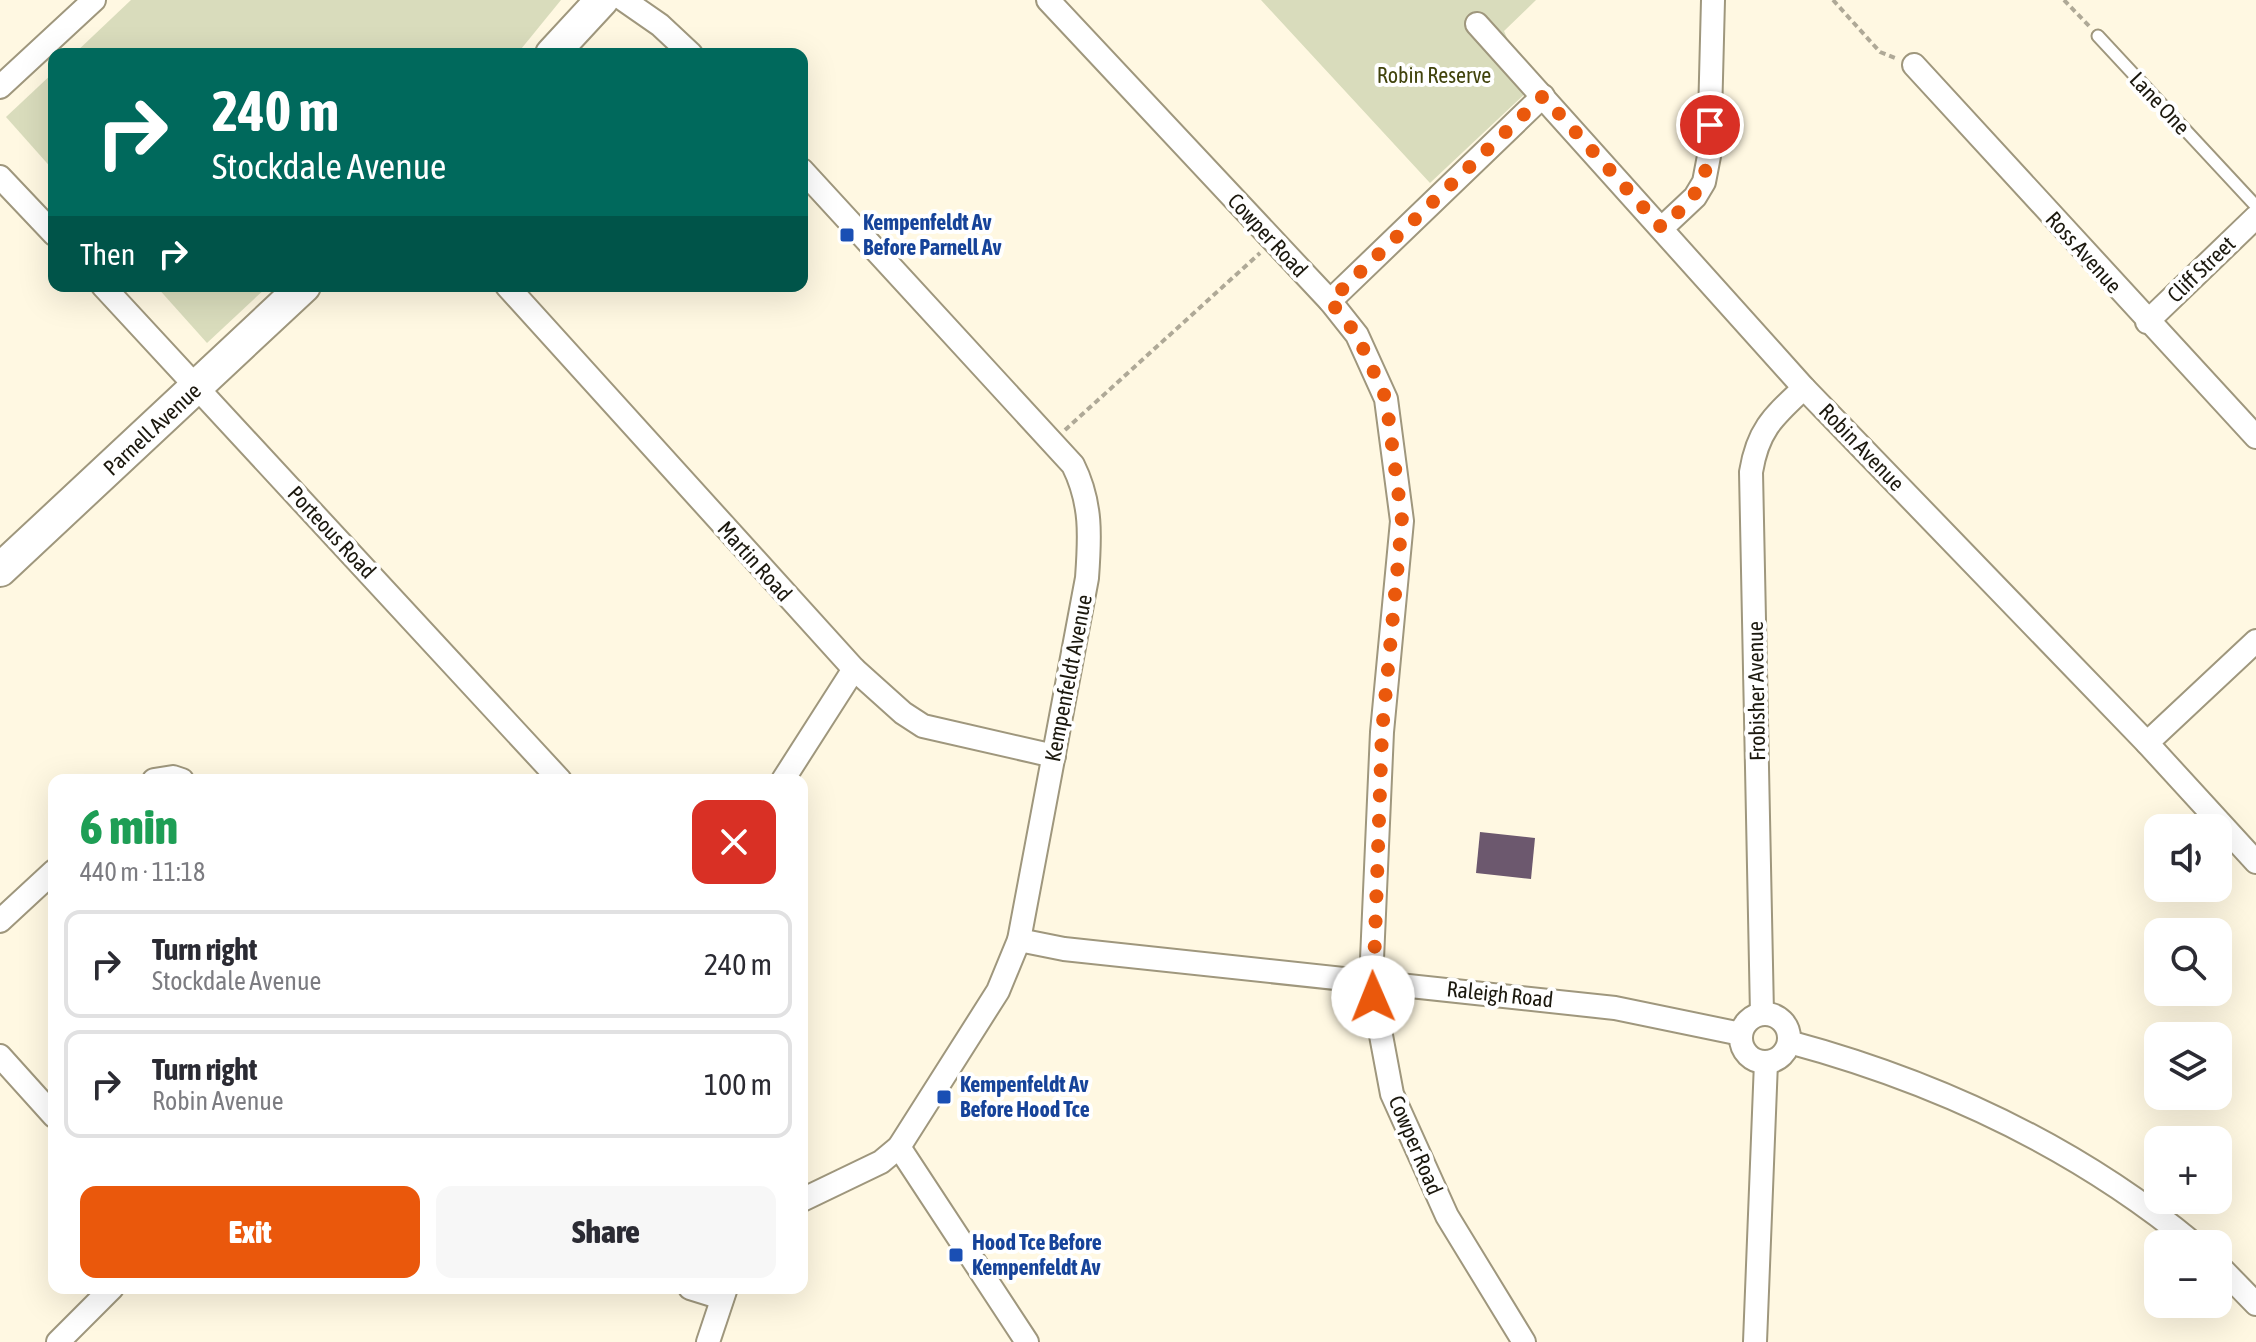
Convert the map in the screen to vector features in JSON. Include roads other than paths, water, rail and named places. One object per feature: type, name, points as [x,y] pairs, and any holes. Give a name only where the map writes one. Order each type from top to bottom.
[{"type":"street","points":[[0,87],[94,0]]},
{"type":"street","points":[[558,48],[602,0]]},
{"type":"street","points":[[624,0],[660,25],[685,48]]},
{"type":"street","name":"Cowper Road","points":[[1048,0],[1330,301],[1357,335],[1386,399],[1402,521],[1382,732],[1371,982],[1392,1094],[1447,1216],[1524,1342]]},
{"type":"street","points":[[1662,228],[1695,197],[1704,182],[1709,156],[1714,0]]},
{"type":"street","name":"Robin Avenue","points":[[1477,24],[1804,388],[2147,743],[2256,862]]},
{"type":"street","name":"Ross Avenue","points":[[1914,65],[2147,322],[2256,437]]},
{"type":"street","points":[[1330,301],[1543,96]]},
{"type":"street","name":"Kempenfeldt Avenue","points":[[808,176],[1073,465],[1082,483],[1090,523],[1087,578],[1019,940],[998,991],[899,1147],[881,1162],[808,1197]]},
{"type":"street","points":[[0,177],[48,228]]},
{"type":"street","name":"Cliff Street","points":[[2147,322],[2256,217]]},
{"type":"street","name":"Porteous Road","points":[[109,292],[554,774]]},
{"type":"street","name":"Parnell Avenue","points":[[0,570],[298,292]]},
{"type":"street","name":"Martin Road","points":[[512,292],[854,669],[903,713],[923,726],[1054,756]]},
{"type":"street","name":"Frobisher Avenue","points":[[1762,1014],[1751,472],[1759,435],[1776,413],[1804,388]]},
{"type":"street","points":[[2147,743],[2256,641]]},
{"type":"street","points":[[787,774],[854,669]]},
{"type":"street","points":[[0,921],[48,877]]},
{"type":"street","name":"Raleigh Road","points":[[1019,940],[1064,949],[1615,1008],[1741,1034]]},
{"type":"street","points":[[1762,1014],[1782,1021],[1787,1027],[1789,1042],[1781,1056],[1766,1062],[1747,1053],[1741,1034],[1748,1020],[1762,1014]]},
{"type":"street","points":[[1789,1042],[1924,1085],[2031,1134],[2127,1192],[2176,1230]]},
{"type":"street","points":[[0,1056],[48,1109]]},
{"type":"street","points":[[1755,1342],[1766,1062]]},
{"type":"street","points":[[899,1147],[1027,1342]]},
{"type":"street","points":[[2232,1279],[2256,1304]]},
{"type":"street","points":[[58,1342],[106,1294]]},
{"type":"street","points":[[708,1342],[724,1294]]},
{"type":"lane","name":"Lane One","points":[[2098,36],[2256,206]]},
{"type":"place","name":"Kempenfeldt Av Before Parnell Av","points":[[847,235]]},
{"type":"place","name":"Kempenfeldt Av Before Hood Tce","points":[[944,1097]]},
{"type":"place","name":"Hood Tce Before Kempenfeldt Av","points":[[956,1255]]},
{"type":"park label","name":"Robin Reserve","points":[[1434,75]]}]
